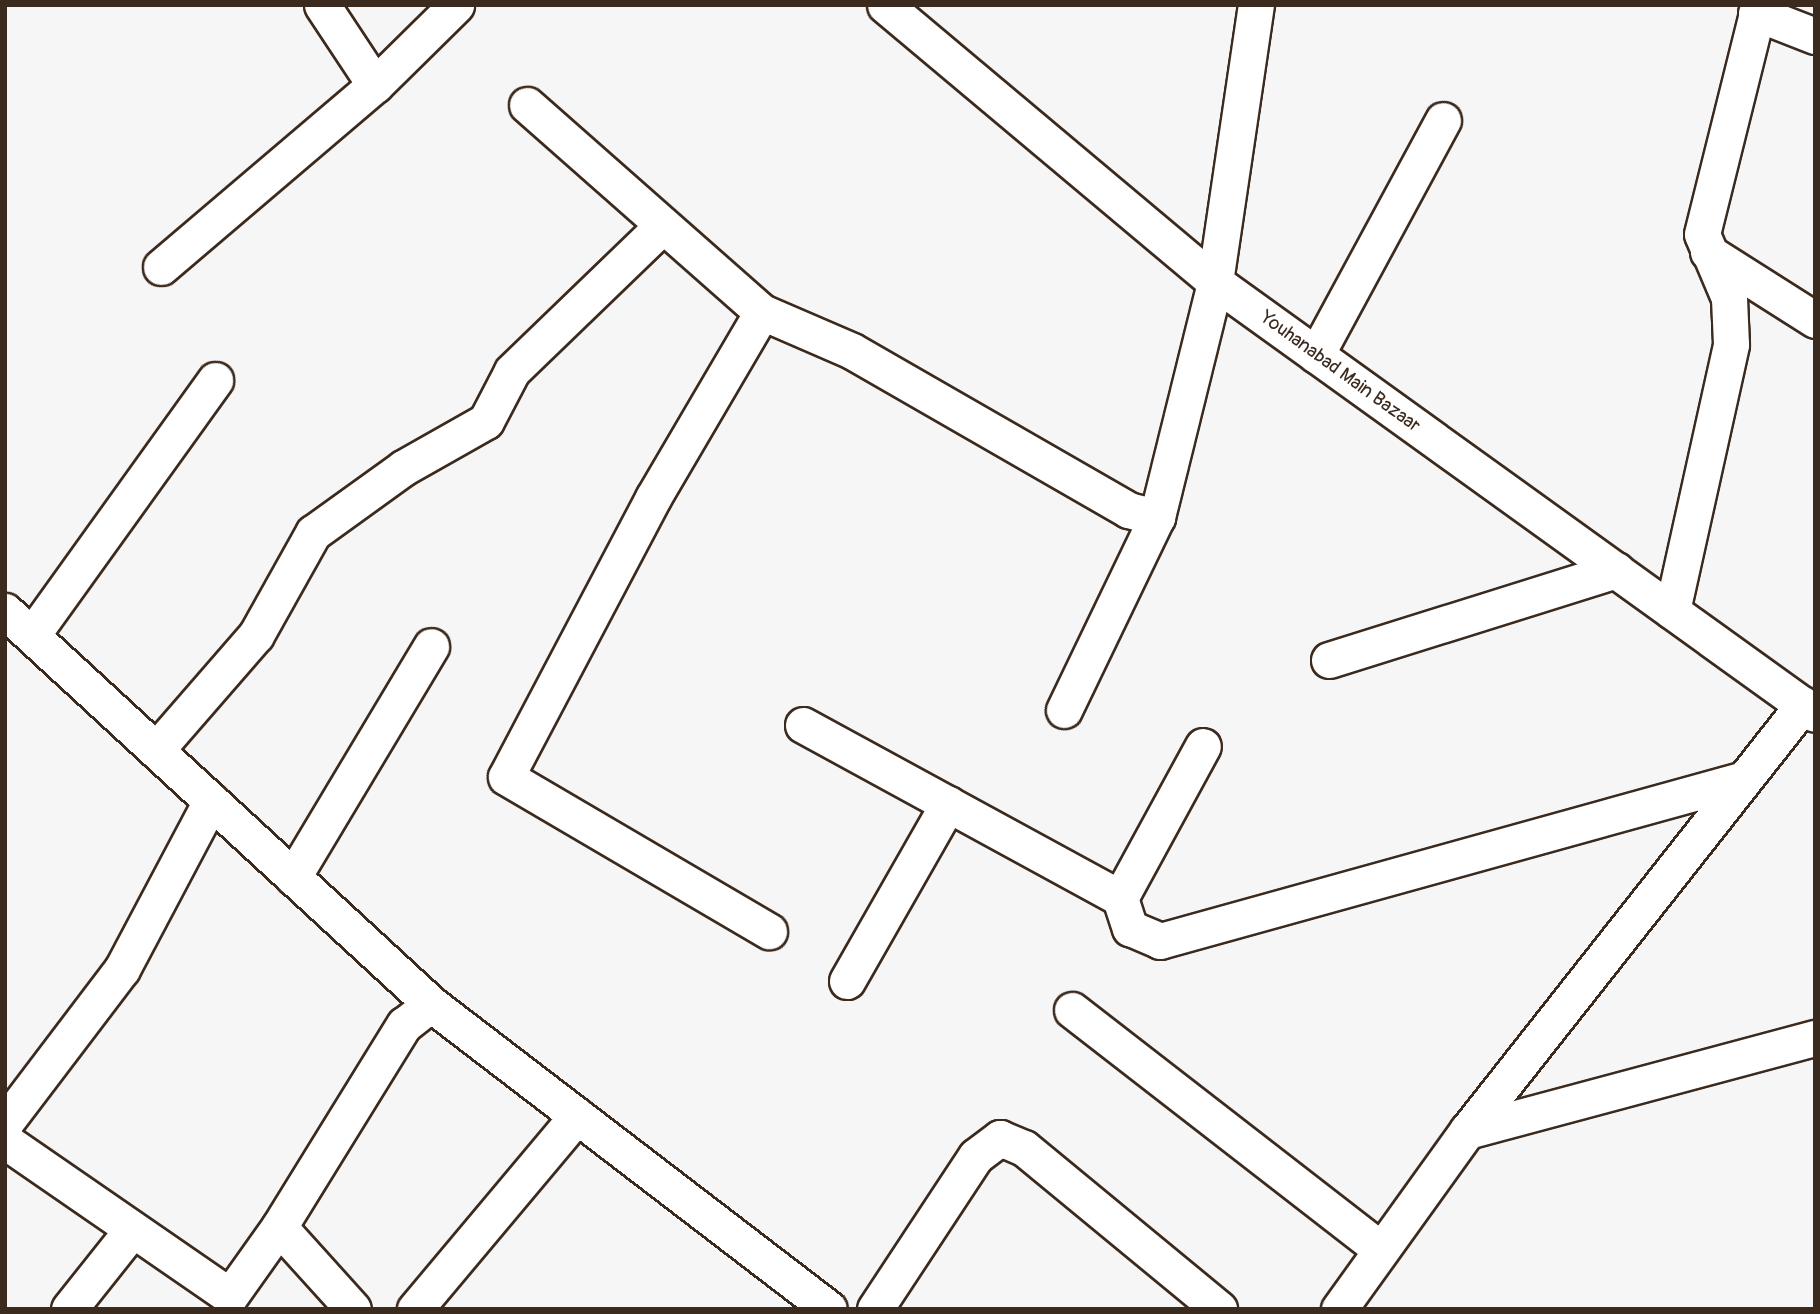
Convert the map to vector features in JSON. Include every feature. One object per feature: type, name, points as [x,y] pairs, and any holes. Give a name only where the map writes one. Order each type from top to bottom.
[{"type":"street","points":[[322,5],[375,85]]},
{"type":"street","points":[[161,267],[375,85],[456,5]]},
{"type":"street","name":"Youhanabad Main Bazaar","points":[[885,5],[1215,282],[1809,709]]},
{"type":"street","points":[[1064,710],[1157,517],[1215,282],[1254,17],[1226,5]]},
{"type":"street","points":[[1672,611],[1731,344],[1728,298],[1707,252],[1702,234],[1758,9],[1815,36]]},
{"type":"street","points":[[527,106],[661,227],[762,312],[852,351],[1128,510],[1157,517]]},
{"type":"street","points":[[1316,355],[1443,120]]},
{"type":"street","points":[[156,750],[256,635],[313,533],[403,468],[486,421],[512,372],[661,227]]},
{"type":"street","points":[[1707,252],[1815,320]]},
{"type":"street","points":[[762,312],[653,498],[506,777],[769,931]]},
{"type":"street","points":[[215,380],[12,618],[431,1004],[829,1309]]},
{"type":"street","points":[[1329,660],[1616,570]]},
{"type":"street","points":[[293,877],[431,646]]},
{"type":"street","points":[[1339,1309],[1467,1131],[1744,779],[1809,709]]},
{"type":"street","points":[[803,725],[1120,898],[1130,928],[1160,941],[1744,779]]},
{"type":"street","points":[[1120,898],[1203,746]]},
{"type":"street","points":[[5,1124],[122,969],[211,801]]},
{"type":"street","points":[[847,981],[948,804]]},
{"type":"street","points":[[5,1141],[131,1231],[230,1296],[279,1227],[404,1025],[431,1004]]},
{"type":"street","points":[[1072,1010],[1381,1251]]},
{"type":"street","points":[[1467,1131],[1815,1038]]},
{"type":"street","points":[[415,1309],[577,1116]]},
{"type":"street","points":[[875,1309],[976,1156],[1000,1138],[1024,1148],[1219,1309]]},
{"type":"street","points":[[279,1227],[353,1309]]},
{"type":"street","points":[[69,1309],[131,1231]]}]
